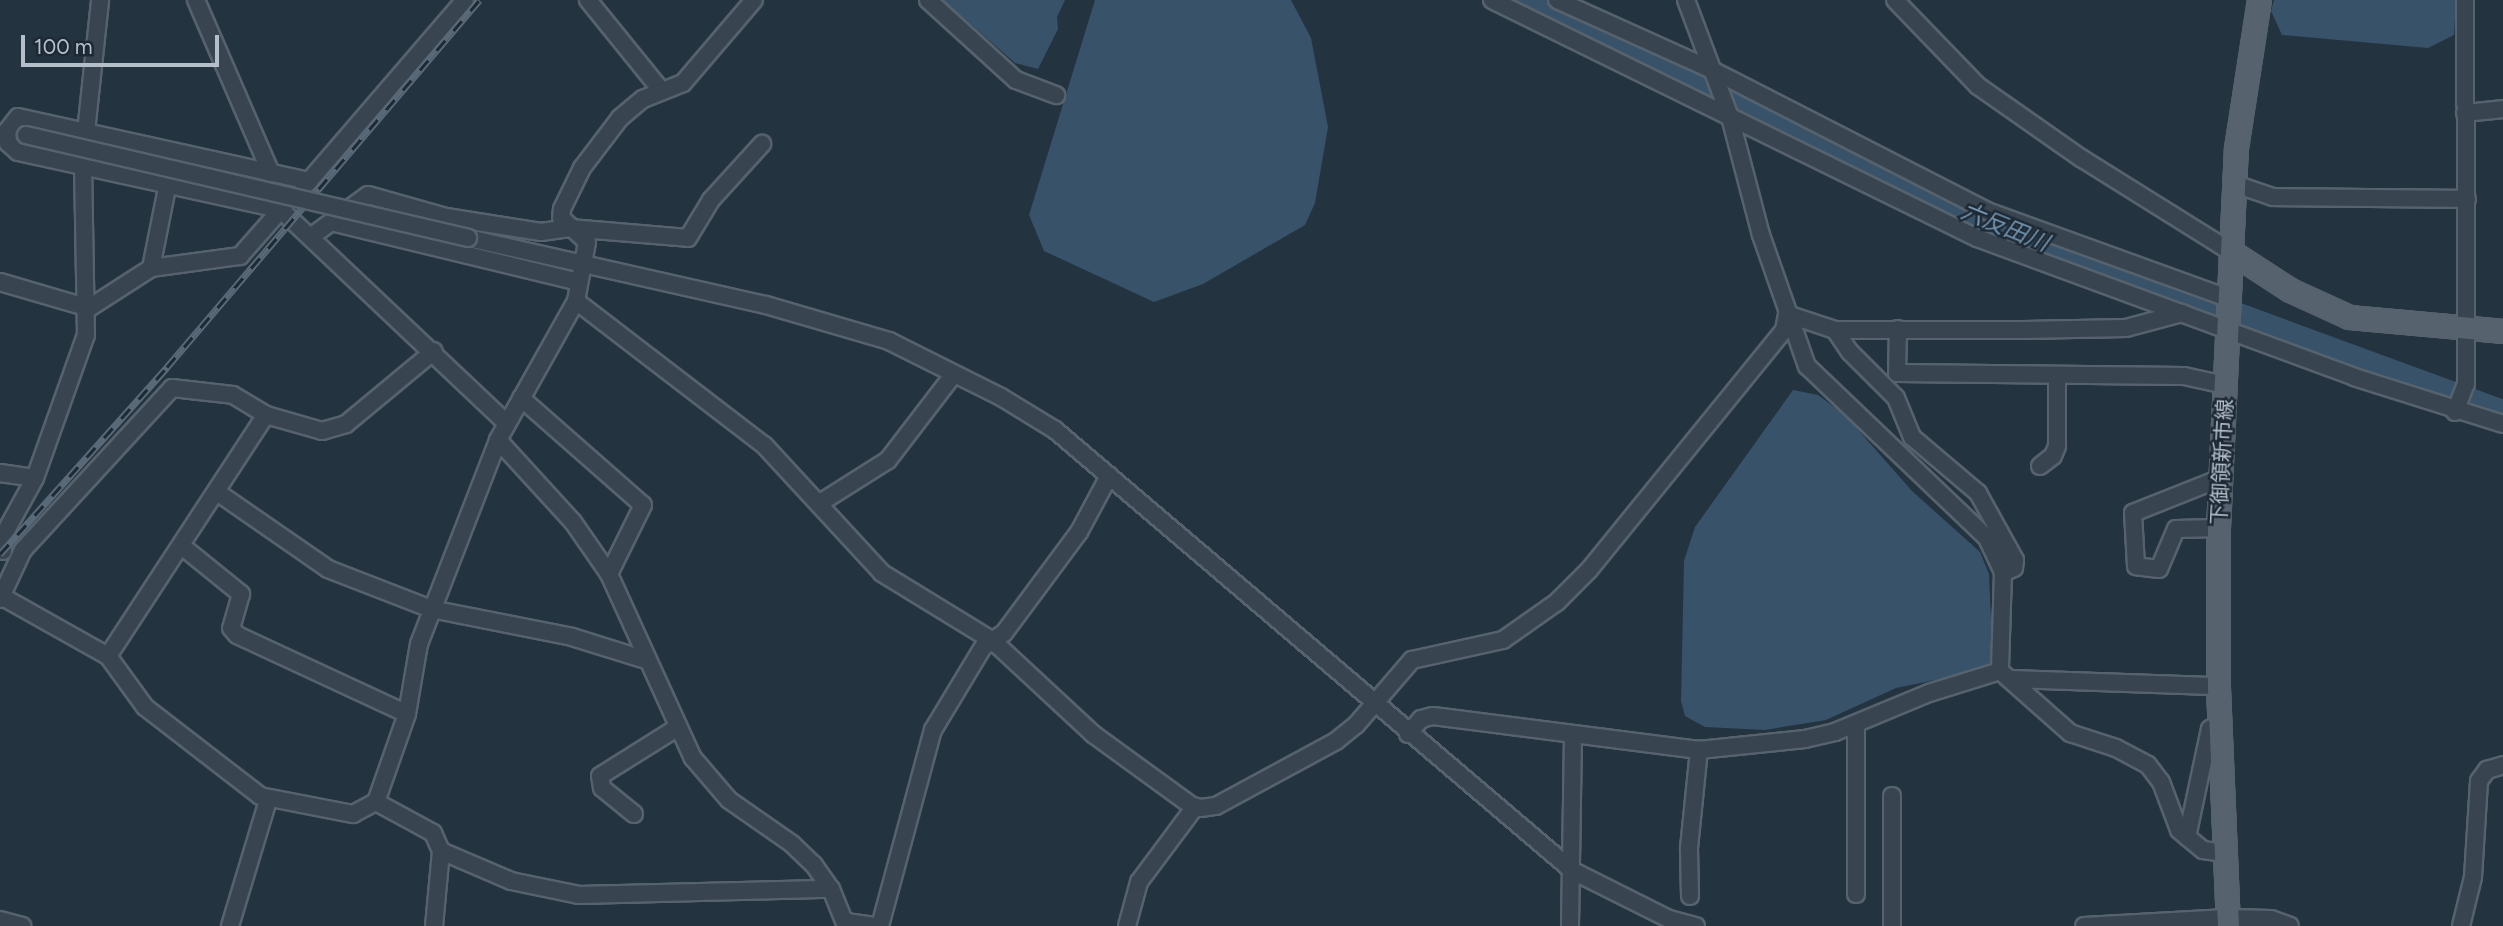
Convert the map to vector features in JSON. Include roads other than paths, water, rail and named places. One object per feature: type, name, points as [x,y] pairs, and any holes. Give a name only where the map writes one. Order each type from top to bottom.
[{"type":"main road","name":"下御領新市線","points":[[2228,922],[2218,686],[2218,528],[2241,95],[2259,0]]},
{"type":"main road","points":[[2233,253],[2290,290],[2349,317],[2503,331]]},
{"type":"street","points":[[86,132],[100,0]]},
{"type":"street","points":[[196,0],[271,173]]},
{"type":"street","points":[[0,282],[89,308],[150,268],[240,256],[280,209],[309,181],[465,0]]},
{"type":"street","points":[[588,0],[661,90]]},
{"type":"street","points":[[434,351],[346,424],[322,431],[266,415],[233,395],[172,388],[23,550],[0,597],[108,656],[145,707],[268,800],[353,814],[376,802],[407,713],[419,644],[498,440],[576,301],[587,242],[561,218],[562,209],[582,168],[620,118],[661,90],[683,83],[754,0]]},
{"type":"street","points":[[928,0],[1016,80],[1056,95]]},
{"type":"street","points":[[1492,0],[1728,113],[1977,238],[2455,412],[2503,424]]},
{"type":"street","points":[[1557,0],[1713,74],[1987,211],[2230,301]]},
{"type":"street","points":[[1686,0],[1728,113],[1787,314],[1807,366],[1987,538],[2003,573],[2007,675],[2070,733],[2116,748],[2148,765],[2161,782],[2179,830],[2203,850],[2225,853]]},
{"type":"street","points":[[1895,0],[1978,86],[2081,158],[2233,253]]},
{"type":"street","points":[[2455,412],[2466,384],[2465,0]]},
{"type":"street","points":[[2465,113],[2503,109]]},
{"type":"street","points":[[4,130],[18,117],[309,181]]},
{"type":"street","points":[[4,130],[766,305],[889,341],[1055,430],[1408,734],[1573,871],[1669,919],[1696,926]]},
{"type":"street","points":[[4,130],[8,143],[18,152],[167,188],[280,209],[434,351],[506,423]]},
{"type":"street","points":[[312,236],[368,195],[460,219],[541,232],[570,228],[688,238],[711,200],[762,144]]},
{"type":"street","points":[[3,551],[2,538],[35,478],[86,335],[89,308],[83,169]]},
{"type":"street","points":[[2235,184],[2273,197],[2467,200]]},
{"type":"street","points":[[150,268],[167,188]]},
{"type":"street","points":[[331,222],[579,282]]},
{"type":"street","points":[[576,301],[746,430],[820,503],[882,573],[993,640],[1093,734],[1195,807],[1216,806],[1336,741],[1412,660],[1503,640],[1557,602],[1589,570],[1784,330],[1787,314]]},
{"type":"street","points":[[1787,314],[1835,330],[2126,328],[2180,317],[2182,313]]},
{"type":"street","points":[[1898,329],[1897,373],[2184,376],[2225,385]]},
{"type":"street","points":[[1835,330],[1850,352],[1896,398],[1912,437],[1978,493],[2015,560],[2014,568],[2003,573]]},
{"type":"street","points":[[820,503],[888,460],[954,374]]},
{"type":"street","points":[[2040,466],[2053,456],[2057,446],[2057,376]]},
{"type":"street","points":[[521,398],[643,505],[608,574]]},
{"type":"street","points":[[108,656],[183,547],[266,415]]},
{"type":"street","points":[[498,440],[573,522],[608,574],[693,758],[729,800],[792,844],[831,889],[846,924],[878,926],[933,730],[983,647],[1004,633],[1079,532],[1109,476]]},
{"type":"street","points":[[0,473],[35,478]]},
{"type":"street","points":[[2218,528],[2176,530],[2159,569],[2136,566],[2133,513],[2221,478]]},
{"type":"street","points":[[217,492],[328,569],[431,609],[572,638],[646,660]]},
{"type":"street","points":[[183,547],[241,594],[231,628],[236,635],[407,713]]},
{"type":"street","points":[[1408,734],[1421,719],[1433,716],[1699,750],[1805,739],[1856,724],[1929,693],[2007,675],[2218,686]]},
{"type":"street","points":[[1856,724],[1856,894]]},
{"type":"street","points":[[2187,837],[2210,729],[2220,724]]},
{"type":"street","points":[[634,814],[602,789],[600,776],[678,727]]},
{"type":"street","points":[[1570,926],[1573,871],[1573,735]]},
{"type":"street","points":[[1690,896],[1689,848],[1699,750]]},
{"type":"street","points":[[2461,926],[2473,877],[2479,781],[2487,770],[2503,765]]},
{"type":"street","points":[[1892,796],[1892,926]]},
{"type":"street","points":[[229,926],[268,800]]},
{"type":"street","points":[[376,802],[433,833],[441,851],[434,926]]},
{"type":"street","points":[[1126,926],[1139,882],[1195,807]]},
{"type":"street","points":[[441,851],[511,881],[579,895],[831,889]]},
{"type":"street","points":[[2084,926],[2271,919],[2290,926]]},
{"type":"street","points":[[0,920],[22,926]]},
{"type":"water","points":[[943,0],[1065,0],[1057,17],[1058,29],[1038,69],[1015,63]]},
{"type":"water","points":[[1095,0],[1291,0],[1311,38],[1328,127],[1315,203],[1305,225],[1203,284],[1154,302],[1044,251],[1029,215]]},
{"type":"water","points":[[2274,0],[2456,0],[2454,35],[2428,48],[2282,35],[2271,11]]},
{"type":"water","points":[[1793,390],[1818,395],[1845,415],[1912,491],[1980,552],[1989,574],[1993,663],[1984,670],[1896,688],[1826,720],[1765,730],[1705,727],[1685,716],[1681,701],[1684,561],[1695,527]]},
{"type":"waterway","name":"六反田川","points":[[1526,0],[1814,142],[2004,229],[2503,412]]},
{"type":"railway","points":[[0,554],[167,367],[479,0]]}]
